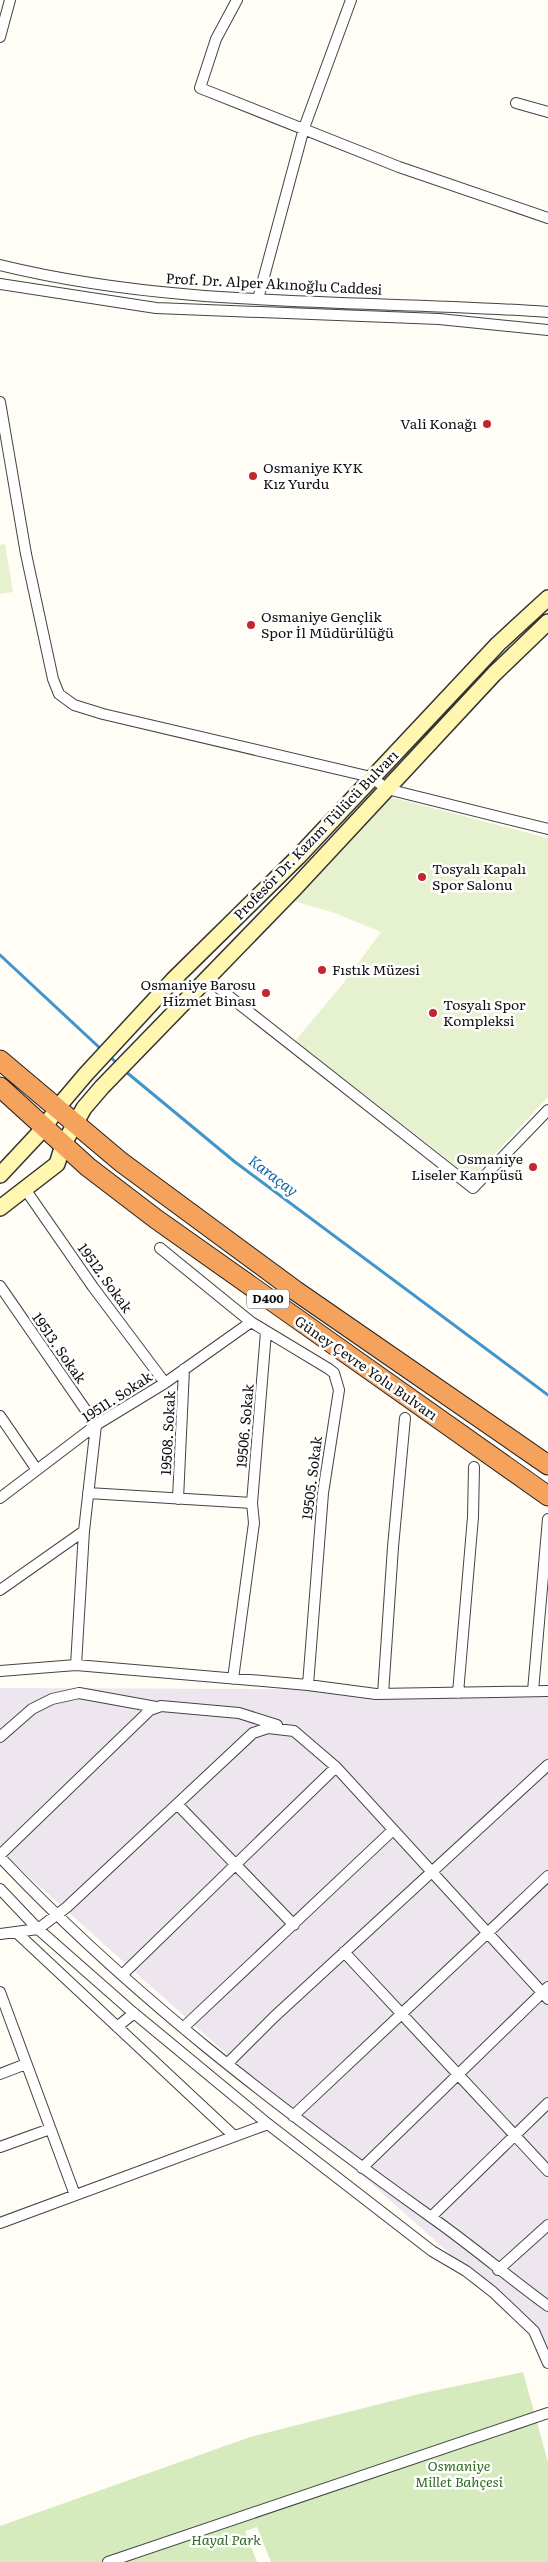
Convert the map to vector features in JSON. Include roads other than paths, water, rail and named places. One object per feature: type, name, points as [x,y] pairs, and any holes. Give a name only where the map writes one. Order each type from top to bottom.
[{"type":"highway","name":"Güney Çevre Yolu Bulvarı","points":[[0,1060],[121,1162],[296,1291],[548,1465]]},
{"type":"highway","name":"Güney Çevre Yolu Bulvarı","points":[[0,1087],[64,1145],[156,1219],[548,1496]]},
{"type":"street","points":[[0,37],[10,0]]},
{"type":"street","points":[[237,0],[216,39],[200,88],[400,166],[548,218]]},
{"type":"street","points":[[258,299],[304,128],[351,0]]},
{"type":"street","points":[[516,103],[548,112]]},
{"type":"street","name":"Prof. Dr. Alper Akınoğlu Caddesi","points":[[0,265],[135,290],[258,299],[548,312]]},
{"type":"street","name":"Prof. Dr. Alper Akınoğlu Caddesi","points":[[2,287],[156,308],[439,320],[548,330]]},
{"type":"street","points":[[0,402],[26,554],[48,661],[59,694],[74,705],[103,714],[371,777],[387,789],[548,829]]},
{"type":"street","name":"Profesör Dr. Kazım Tülücü Bulvarı","points":[[0,1175],[44,1128],[58,1107],[86,1074],[173,980],[298,857],[371,777],[498,644],[548,598]]},
{"type":"street","name":"Profesör Dr. Kazım Tülücü Bulvarı","points":[[0,1208],[57,1164],[64,1145],[84,1108],[102,1087],[387,789],[494,674],[548,622]]},
{"type":"street","points":[[206,978],[473,1188],[548,1110]]},
{"type":"street","name":"19512. Sokak","points":[[25,1189],[93,1287],[165,1383]]},
{"type":"street","name":"19505. Sokak","points":[[160,1248],[251,1322],[334,1373],[339,1390],[323,1493],[308,1685]]},
{"type":"street","name":"19513. Sokak","points":[[0,1286],[96,1425]]},
{"type":"street","name":"19511. Sokak","points":[[0,1498],[96,1425],[165,1383],[251,1322]]},
{"type":"street","name":"19506. Sokak","points":[[234,1679],[254,1523],[252,1503],[266,1332]]},
{"type":"street","name":"19508. Sokak","points":[[178,1499],[184,1369]]},
{"type":"street","points":[[0,1416],[37,1470]]},
{"type":"street","points":[[384,1694],[393,1547],[406,1418]]},
{"type":"street","points":[[76,1666],[84,1531],[96,1425]]},
{"type":"street","points":[[458,1693],[473,1517],[474,1467]]},
{"type":"street","points":[[88,1493],[252,1503]]},
{"type":"street","points":[[533,1691],[548,1519]]},
{"type":"street","points":[[0,1590],[84,1531]]},
{"type":"street","points":[[0,1671],[76,1666],[308,1685],[384,1694],[548,1691]]},
{"type":"street","points":[[0,1738],[32,1709],[52,1699],[79,1693],[157,1707]]},
{"type":"street","points":[[362,2168],[546,1993],[488,1934],[336,1768],[294,1731],[239,1713],[194,1707],[161,1706],[150,1710],[0,1856],[55,1916],[228,2064],[293,2116],[362,2168],[431,2217],[498,2270],[548,2306]]},
{"type":"street","points":[[0,1934],[38,1929],[55,1916],[253,1733],[268,1728],[294,1731]]},
{"type":"street","points":[[228,2064],[274,2017],[548,1765]]},
{"type":"street","points":[[122,1975],[336,1768]]},
{"type":"street","points":[[177,1804],[294,1925]]},
{"type":"street","points":[[184,2027],[393,1830]]},
{"type":"street","points":[[293,2116],[548,1876]]},
{"type":"street","points":[[0,1888],[38,1929],[134,2013],[268,2124],[432,2251],[466,2272],[493,2292],[534,2330],[548,2363]]},
{"type":"street","points":[[16,1932],[234,2136]]},
{"type":"street","points":[[344,1952],[548,2170]]},
{"type":"street","points":[[1,1999],[75,2195]]},
{"type":"street","points":[[117,2027],[134,2013]]},
{"type":"street","points":[[0,2074],[26,2064]]},
{"type":"street","points":[[431,2217],[548,2103]]},
{"type":"street","points":[[0,2223],[268,2124]]},
{"type":"street","points":[[0,2147],[50,2129]]},
{"type":"street","points":[[498,2270],[548,2225]]},
{"type":"street","points":[[108,2562],[548,2414]]},
{"type":"waterway","name":"Karaçay","points":[[0,955],[102,1050]]},
{"type":"waterway","name":"Karaçay","points":[[109,1056],[119,1065]]},
{"type":"waterway","name":"Karaçay","points":[[125,1071],[235,1162],[548,1395]]},
{"type":"place","name":"Vali Konağı","points":[[487,424]]},
{"type":"place","name":"Osmaniye KYK Kız Yurdu","points":[[253,476]]},
{"type":"place","name":"Osmaniye Gençlik Spor İl Müdürülüğü","points":[[251,625]]},
{"type":"place","name":"Tosyalı Kapalı Spor Salonu","points":[[422,877]]},
{"type":"place","name":"Fıstık Müzesi","points":[[322,970]]},
{"type":"place","name":"Osmaniye Barosu Hizmet Binası","points":[[266,993]]},
{"type":"place","name":"Tosyalı Spor Kompleksi","points":[[433,1013]]},
{"type":"place","name":"Osmaniye Liseler Kampüsü","points":[[533,1167]]},
{"type":"park label","name":"Osmaniye Millet Bahçesi","points":[[459,2474]]},
{"type":"park label","name":"Hayal Park","points":[[226,2540]]}]
